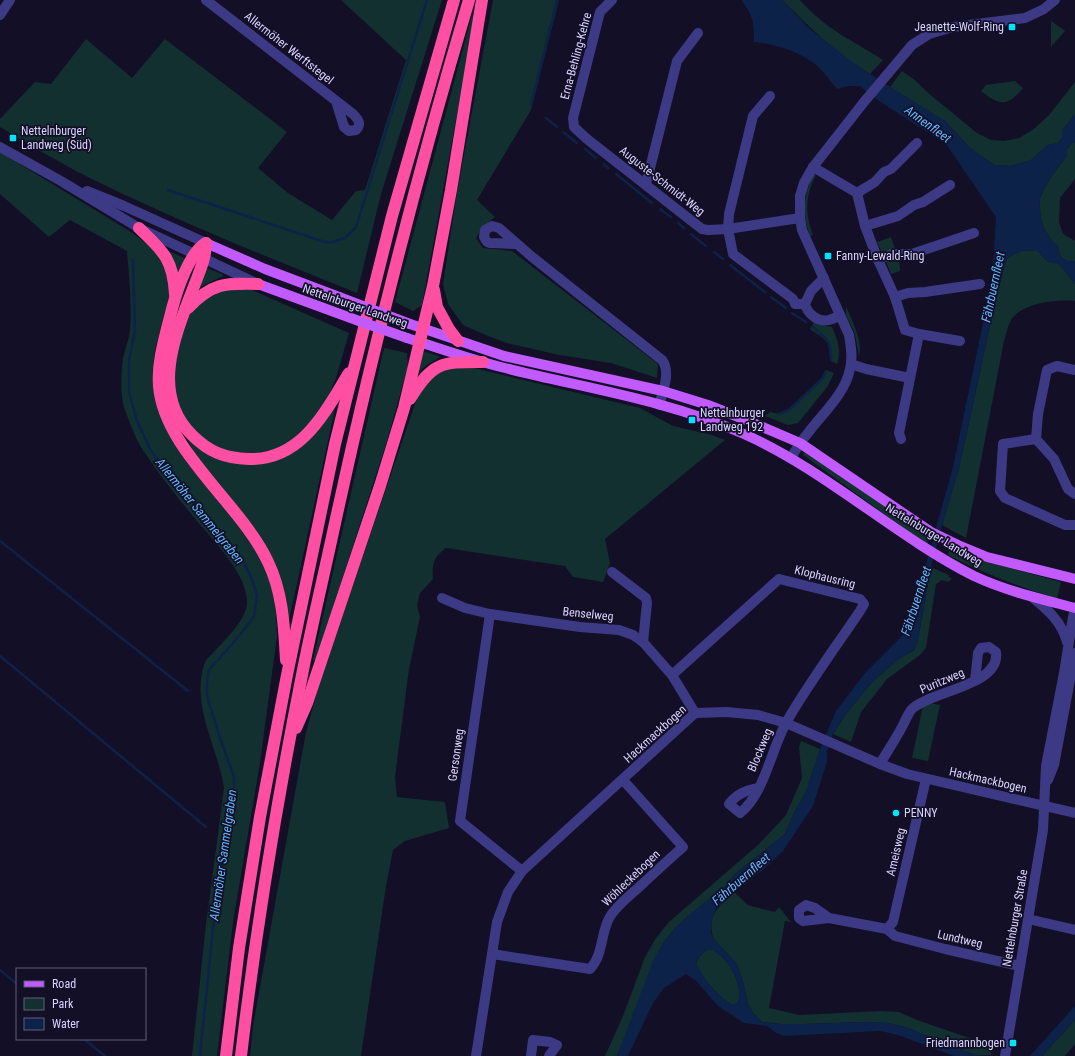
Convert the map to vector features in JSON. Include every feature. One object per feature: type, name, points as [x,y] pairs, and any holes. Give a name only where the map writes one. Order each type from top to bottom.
[{"type":"highway","points":[[226,1056],[239,948],[260,817],[287,675],[335,444],[396,202],[454,0]]},
{"type":"highway","points":[[241,1056],[264,891],[302,673],[380,322],[422,162],[469,0]]},
{"type":"highway","points":[[288,748],[307,703],[404,408],[433,286],[451,190],[482,0]]},
{"type":"highway","points":[[139,228],[162,250],[165,255],[173,275],[176,297]]},
{"type":"highway","points":[[206,243],[198,250],[199,257],[170,358],[169,379],[175,411],[188,431],[201,444],[221,455],[250,459],[280,453],[293,446],[317,423],[355,363]]},
{"type":"highway","points":[[199,257],[182,280],[176,297],[161,358],[159,376],[161,397],[170,422],[178,438],[251,533],[264,553],[270,566],[282,605],[287,675]]},
{"type":"highway","points":[[184,312],[202,294],[215,287],[230,283],[258,284]]},
{"type":"highway","points":[[433,286],[438,307],[449,329],[458,341]]},
{"type":"highway","points":[[404,408],[418,384],[431,371],[441,365],[454,362],[483,362]]},
{"type":"main road","name":"Nettelnburger Landweg","points":[[206,243],[265,269],[423,329],[504,356],[663,391],[708,405],[800,443],[931,532],[948,541],[986,557],[1073,580]]},
{"type":"main road","name":"Nettelnburger Landweg","points":[[258,284],[407,338],[483,362],[660,405],[703,418],[738,431],[778,450],[809,469],[944,559],[988,582],[1032,597],[1075,609]]},
{"type":"street","points":[[0,15],[10,0]]},
{"type":"street","name":"Allermöher Werftstegel","points":[[206,0],[336,101]]},
{"type":"street","name":"Erna-Behling-Kehre","points":[[573,122],[600,12],[612,0]]},
{"type":"street","points":[[791,458],[800,443],[837,396],[848,379],[851,364],[851,344],[849,335],[802,230],[799,207],[804,183],[813,167],[864,102],[912,45],[929,34],[953,27],[1025,18],[1044,9],[1055,0]]},
{"type":"street","points":[[646,184],[677,61],[698,33]]},
{"type":"street","points":[[770,96],[753,116],[729,214],[728,229],[733,254],[793,299],[796,304],[805,304]]},
{"type":"street","name":"Auguste-Schmidt-Weg","points":[[573,122],[577,131],[705,230],[728,229],[800,218]]},
{"type":"street","points":[[857,193],[875,182],[884,172],[891,169],[917,143]]},
{"type":"street","name":"Nettelnburger Landweg","points":[[0,147],[61,181],[139,228],[258,284]]},
{"type":"street","points":[[813,167],[857,193],[865,226],[878,260],[895,296],[905,330],[960,341]]},
{"type":"street","name":"Nettelnburger Landweg","points":[[61,181],[124,206],[206,243]]},
{"type":"street","points":[[865,226],[898,216],[914,205],[923,202],[950,185]]},
{"type":"street","points":[[878,260],[892,254],[912,254],[974,233]]},
{"type":"street","points":[[516,244],[662,360],[666,373],[660,405]]},
{"type":"street","points":[[824,278],[811,291],[805,304],[809,313],[819,320],[828,320],[840,315]]},
{"type":"street","points":[[895,296],[980,284]]},
{"type":"street","points":[[901,439],[899,432],[919,334]]},
{"type":"street","points":[[851,364],[910,378]]},
{"type":"street","points":[[1075,370],[1057,366],[1046,370],[1038,414],[1036,439],[1054,459],[1068,489],[1075,494]]},
{"type":"street","points":[[1036,439],[1003,444],[1000,491],[1005,498],[1065,525],[1075,526]]},
{"type":"street","points":[[612,572],[646,598],[648,603],[643,642]]},
{"type":"street","name":"Klophausring","points":[[672,674],[779,579],[860,599],[864,604],[860,611],[804,693],[786,723]]},
{"type":"street","points":[[1032,597],[1049,610],[1063,631],[1068,644]]},
{"type":"street","name":"Benselweg","points":[[442,598],[465,608],[490,614],[619,630],[633,635],[643,642],[672,674],[695,713]]},
{"type":"street","name":"Nettelnburger Straße","points":[[1005,1056],[1043,830],[1046,766],[1064,673],[1072,617],[1075,609]]},
{"type":"street","name":"Gersonweg","points":[[490,614],[460,821],[522,871]]},
{"type":"street","name":"Nettelnburger Straße","points":[[1046,784],[1054,765],[1075,653]]},
{"type":"street","name":"Puritzweg","points":[[880,764],[912,709],[929,699],[975,681]]},
{"type":"street","name":"Hackmackbogen","points":[[476,1056],[497,922],[508,892],[522,871],[695,713],[726,712],[758,715],[786,723],[880,764],[907,774],[1075,813]]},
{"type":"street","name":"Blockweg","points":[[759,788],[786,723]]},
{"type":"street","name":"Ameisweg","points":[[887,928],[893,922],[926,779]]},
{"type":"street","name":"Wöhleckebogen","points":[[492,954],[590,968],[596,961],[604,931],[611,915],[683,847],[623,780]]},
{"type":"street","points":[[829,918],[887,928]]},
{"type":"street","points":[[1028,919],[1075,930]]},
{"type":"street","name":"Lundtweg","points":[[887,928],[895,936],[951,951],[1020,966]]},
{"type":"street","points":[[531,1056],[533,1040],[550,1042],[557,1045],[549,1056]]},
{"type":"green space","points":[[341,0],[442,0],[381,194],[357,293],[250,250],[110,188],[47,155],[0,127],[0,119],[35,82],[51,84],[86,39],[132,78],[165,39],[287,132],[258,168],[288,193],[332,220],[356,191],[365,190],[406,60]]},
{"type":"green space","points":[[493,0],[559,0],[531,110],[477,200],[495,217],[484,226],[476,238],[483,248],[512,251],[658,364],[657,378],[611,363],[559,355],[507,343],[463,325],[448,304],[443,284],[457,192]]},
{"type":"green space","points":[[782,0],[800,0],[819,19],[883,60],[870,74],[835,49]]},
{"type":"green space","points":[[472,15],[475,16],[422,305],[413,311],[395,302]]},
{"type":"green space","points":[[1051,21],[1065,31],[1051,47]]},
{"type":"green space","points":[[902,71],[916,81],[927,92],[977,133],[991,140],[1004,141],[1019,138],[1034,129],[1049,115],[1075,82],[1075,114],[1062,131],[1062,138],[1058,143],[1048,145],[1031,160],[1011,166],[994,165],[970,148],[946,122],[890,87]]},
{"type":"green space","points":[[1015,81],[1023,88],[1012,99],[1007,101],[998,101],[981,91],[986,85]]},
{"type":"green space","points":[[1072,143],[1075,143],[1075,179],[1060,198],[1059,222],[1063,234],[1075,241],[1075,261],[1067,261],[1060,256],[1058,246],[1044,229],[1040,214],[1040,201],[1042,193],[1048,182],[1067,156],[1067,149]]},
{"type":"green space","points":[[0,152],[131,232],[147,244],[161,259],[167,272],[170,295],[155,349],[153,380],[157,402],[254,546],[267,569],[275,593],[277,636],[260,763],[233,922],[217,1056],[192,1056],[206,924],[224,788],[203,711],[201,680],[205,661],[240,622],[244,615],[247,601],[245,590],[241,578],[226,556],[175,494],[143,451],[134,434],[123,405],[121,385],[123,359],[131,320],[127,251],[70,220],[49,237],[0,194]]},
{"type":"green space","points":[[813,175],[816,175],[812,183],[807,205],[810,227],[813,235],[810,236],[807,228],[805,206],[807,191]]},
{"type":"green space","points":[[891,237],[895,249],[883,255],[877,242]]},
{"type":"green space","points":[[1037,250],[1047,261],[1057,263],[1062,267],[1075,284],[1075,301],[1040,303],[1016,314],[1010,322],[1004,341],[966,538],[942,525],[959,468],[998,289],[1007,258],[1021,251]]},
{"type":"green space","points":[[169,251],[186,259],[179,275]]},
{"type":"green space","points":[[899,257],[900,271],[891,274],[886,262],[888,259]]},
{"type":"green space","points":[[206,268],[222,274],[223,276],[200,287]]},
{"type":"green space","points":[[228,288],[247,288],[349,333],[336,378],[324,406],[302,434],[278,449],[250,454],[235,453],[213,446],[192,428],[181,412],[175,396],[173,380],[176,354],[184,321],[194,308],[211,294]]},
{"type":"green space","points":[[846,306],[854,324],[860,344],[859,356],[855,334],[846,315]]},
{"type":"green space","points":[[814,322],[820,325],[832,327],[839,349],[837,364],[831,361],[827,342],[810,329]]},
{"type":"green space","points":[[384,348],[407,353],[408,366],[387,441],[316,660],[313,660]]},
{"type":"green space","points":[[423,351],[440,357],[418,371]]},
{"type":"green space","points":[[461,367],[474,368],[640,408],[673,426],[712,435],[725,440],[605,539],[610,563],[603,582],[573,577],[565,566],[446,548],[438,555],[433,565],[433,579],[420,593],[417,605],[420,617],[409,669],[395,777],[397,797],[445,802],[449,828],[405,841],[393,850],[386,886],[361,1056],[250,1056],[253,1026],[306,732],[320,682],[417,398],[435,376],[446,370]]},
{"type":"green space","points":[[826,370],[834,373],[828,386],[798,423],[788,425],[765,416],[770,412],[779,414],[789,410],[823,378]]},
{"type":"green space","points":[[336,404],[288,625],[283,591],[193,450],[185,435],[198,446],[267,461]]},
{"type":"green space","points":[[805,451],[929,537],[927,545],[803,455]]},
{"type":"green space","points":[[950,548],[973,558],[1061,582],[1057,599],[1029,590],[961,562],[948,555]]},
{"type":"green space","points":[[931,567],[949,575],[948,576],[952,579],[948,582],[942,580],[936,584],[926,648],[920,655],[887,679],[861,712],[851,742],[833,734],[845,715],[873,681],[900,658],[914,650],[917,644]]},
{"type":"green space","points":[[930,703],[940,705],[928,761],[912,758],[923,706]]},
{"type":"green space","points":[[801,741],[820,749],[806,792],[794,813],[785,834],[735,874],[728,884],[675,928],[663,943],[617,1056],[605,1056],[623,1016],[645,957],[656,938],[669,922],[759,844],[786,815],[802,778],[799,747]]},
{"type":"green space","points":[[734,892],[748,905],[775,912],[779,907],[791,922],[785,921],[769,1008],[799,1015],[881,1011],[899,1012],[917,1020],[978,1041],[992,1041],[991,1055],[975,1055],[905,1027],[887,1023],[781,1024],[762,1022],[753,1013],[748,1004],[737,964],[713,938],[713,917],[719,907]]},
{"type":"green space","points":[[710,949],[723,958],[737,979],[739,988],[738,1003],[732,1005],[721,997],[702,975],[696,963],[703,953]]},
{"type":"green space","points":[[1075,1020],[1075,1044],[1065,1056],[1042,1056]]},
{"type":"water","points":[[741,0],[782,0],[809,28],[833,47],[862,69],[946,122],[970,148],[994,165],[1011,166],[1031,160],[1048,145],[1058,143],[1062,138],[1062,131],[1075,114],[1075,143],[1072,143],[1067,149],[1067,156],[1055,171],[1042,193],[1040,200],[1040,214],[1044,229],[1058,246],[1060,256],[1067,261],[1075,261],[1075,284],[1062,267],[1057,263],[1047,261],[1037,250],[1021,251],[1007,258],[998,289],[959,468],[931,567],[917,644],[914,650],[900,658],[873,681],[845,715],[833,734],[827,752],[827,762],[813,806],[783,851],[716,909],[711,924],[711,933],[713,938],[737,964],[748,1004],[753,1013],[762,1022],[781,1024],[887,1023],[905,1027],[975,1055],[997,1056],[954,1056],[898,1035],[880,1031],[785,1036],[776,1033],[767,1026],[744,1023],[718,1006],[695,980],[686,974],[664,988],[653,1003],[628,1056],[617,1056],[653,961],[663,943],[675,928],[728,884],[735,874],[785,834],[794,813],[806,792],[820,749],[836,711],[865,673],[902,636],[926,564],[953,467],[992,280],[996,217],[946,144],[882,103],[859,86],[848,86],[837,89],[819,67],[799,54],[769,44],[754,42],[752,19]],"holes":[[[710,949],[717,953],[728,964],[737,979],[739,988],[738,1003],[732,1005],[721,997],[706,981],[696,962],[705,951]]]},
{"type":"water","points":[[1075,1006],[1075,1020],[1042,1056],[1030,1056]]},
{"type":"waterway","points":[[168,190],[328,243],[345,238],[356,227],[427,0]]},
{"type":"waterway","points":[[531,105],[557,0]]},
{"type":"waterway","points":[[546,118],[557,127]]},
{"type":"waterway","points":[[563,132],[577,143]]},
{"type":"waterway","points":[[585,149],[596,158]]},
{"type":"waterway","points":[[604,164],[608,168]]},
{"type":"waterway","points":[[616,174],[652,203]]},
{"type":"waterway","points":[[660,209],[671,217]]},
{"type":"waterway","points":[[678,223],[684,228]]},
{"type":"waterway","points":[[691,234],[706,246]]},
{"type":"waterway","points":[[714,252],[723,259]]},
{"type":"waterway","name":"Allermöher Sammelgraben","points":[[133,260],[135,331],[129,360],[129,392],[137,421],[151,451],[195,506],[243,560],[253,582],[257,596],[254,617],[209,670],[207,683],[207,696],[234,777],[234,789],[214,919],[200,1056]]},
{"type":"waterway","points":[[730,265],[765,292]]},
{"type":"waterway","points":[[771,297],[786,308]]},
{"type":"waterway","points":[[792,313],[806,322]]},
{"type":"waterway","points":[[813,327],[829,343],[831,359]]},
{"type":"waterway","points":[[779,414],[789,410],[823,378],[826,371]]},
{"type":"waterway","points":[[0,541],[188,691]]},
{"type":"waterway","points":[[0,656],[206,827]]},
{"type":"waterway","points":[[0,970],[16,983]]},
{"type":"waterway","points":[[85,1040],[105,1056]]},
{"type":"place","name":"Jeanette-Wolf-Ring","points":[[1012,27]]},
{"type":"place","name":"Nettelnburger Landweg (Süd)","points":[[13,138]]},
{"type":"place","name":"Fanny-Lewald-Ring","points":[[828,256]]},
{"type":"place","name":"Nettelnburger Landweg 192","points":[[692,420]]},
{"type":"place","name":"PENNY","points":[[896,813]]},
{"type":"place","name":"Friedmannbogen","points":[[1013,1043]]},
{"type":"water label","name":"Annenfleet","points":[[928,124]]},
{"type":"water label","name":"Fährbuernfleet","points":[[993,287]]},
{"type":"water label","name":"Fährbuernfleet","points":[[916,601]]},
{"type":"water label","name":"Fährbuernfleet","points":[[741,879]]}]
